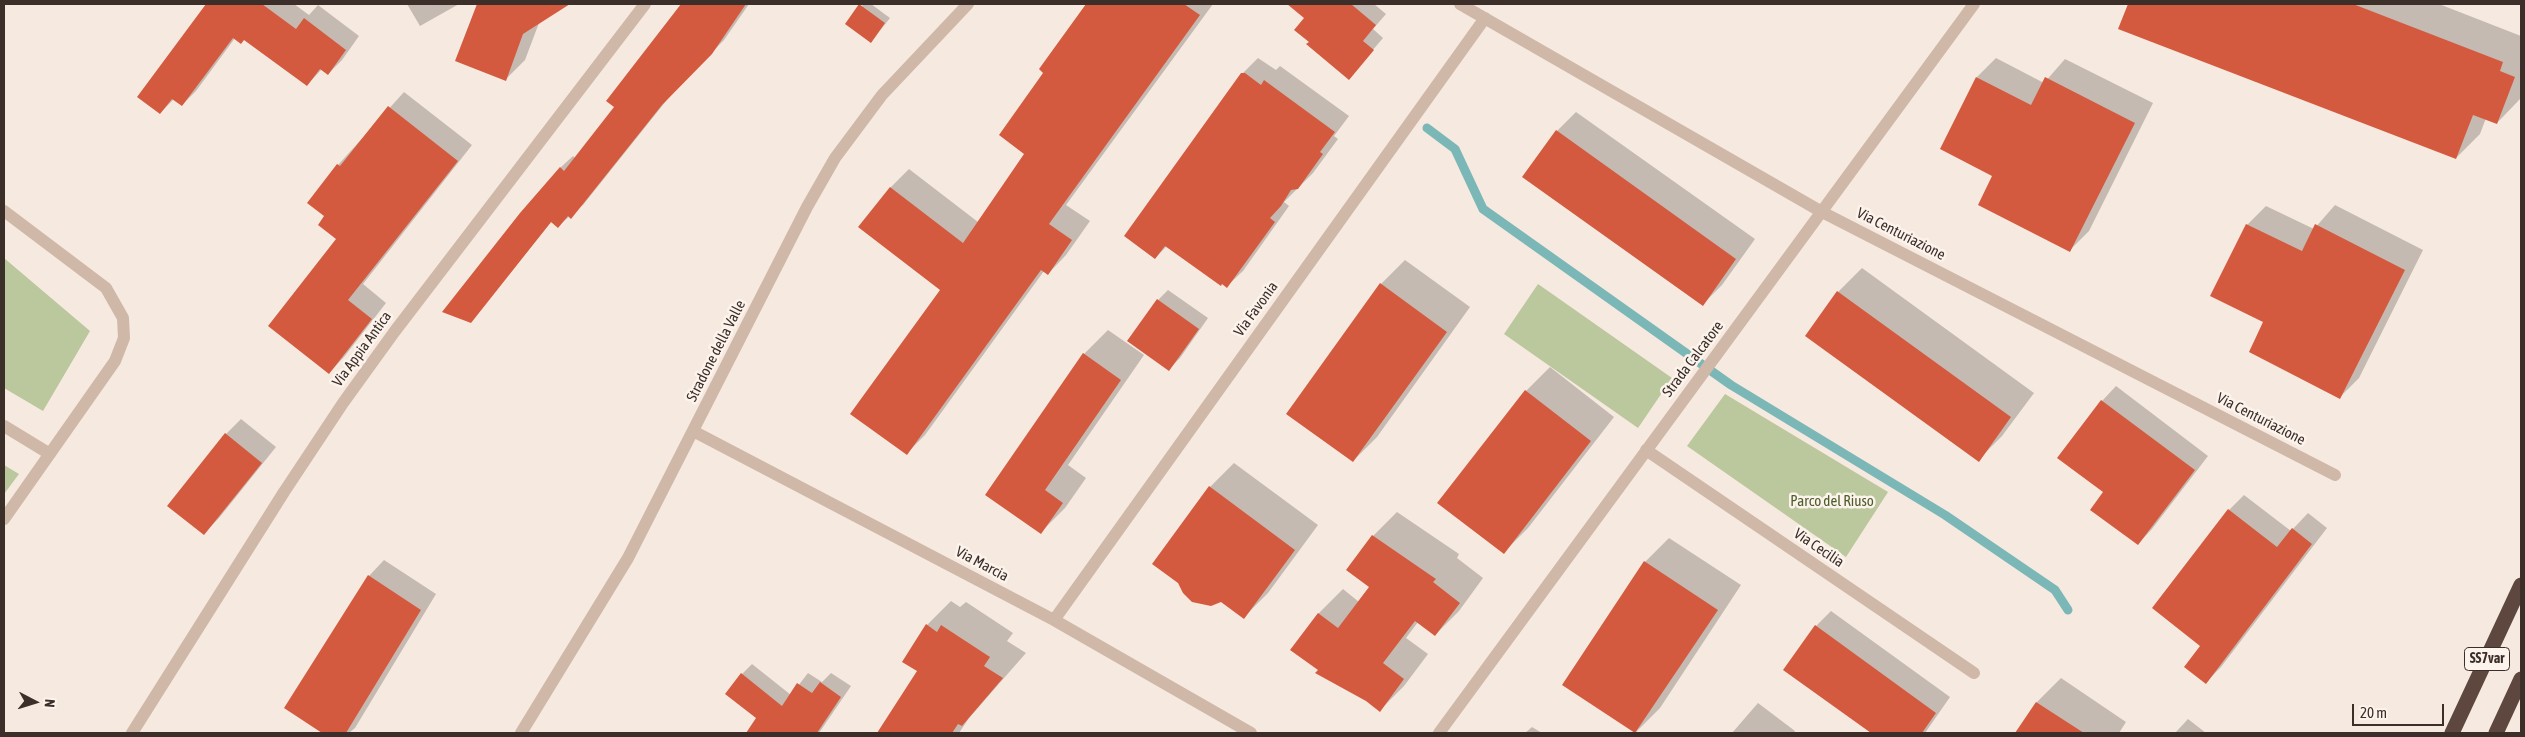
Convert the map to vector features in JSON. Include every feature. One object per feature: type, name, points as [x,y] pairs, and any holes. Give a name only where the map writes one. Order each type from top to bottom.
[{"type":"highway","name":"SS7var","points":[[2452,733],[2521,585]]},
{"type":"highway","name":"SS7var","points":[[2496,733],[2521,679]]},
{"type":"street","name":"Via Appia Antica","points":[[132,733],[284,492],[343,403],[395,331],[645,4]]},
{"type":"street","name":"Stradone della Valle","points":[[521,733],[628,558],[807,207],[835,158],[882,94],[968,4]]},
{"type":"street","name":"Via Centuriazione","points":[[1460,4],[1822,212],[2335,475]]},
{"type":"street","name":"Strada Calcatore","points":[[1439,733],[1974,4]]},
{"type":"street","name":"Via Favonia","points":[[1054,620],[1485,18]]},
{"type":"street","points":[[4,211],[97,280],[112,297],[123,318],[124,338],[115,361],[4,519]]},
{"type":"street","points":[[4,426],[50,454]]},
{"type":"street","name":"Via Marcia","points":[[693,431],[1054,620],[1251,733]]},
{"type":"street","name":"Via Cecilia","points":[[1646,450],[1974,673]]},
{"type":"green space","points":[[4,258],[90,331],[43,411],[4,388]]},
{"type":"green space","points":[[1538,284],[1672,378],[1638,428],[1504,334]]},
{"type":"green space","name":"Parco del Riuso","points":[[1725,394],[1888,492],[1846,557],[1687,446]]},
{"type":"green space","points":[[4,465],[19,474],[4,494]]},
{"type":"building","points":[[206,4],[262,4],[296,29],[304,18],[346,50],[328,75],[320,69],[307,86],[244,40],[241,44],[233,38],[182,106],[172,99],[160,114],[137,97]]},
{"type":"building","points":[[477,4],[570,4],[523,34],[506,81],[455,61]]},
{"type":"building","points":[[681,4],[746,4],[712,54],[662,105],[571,219],[568,216],[558,228],[551,222],[471,323],[442,312],[520,213],[560,167],[564,171],[614,107],[606,101]]},
{"type":"building","points":[[859,4],[885,23],[871,43],[845,24]]},
{"type":"building","points":[[1086,4],[1184,4],[1200,15],[1049,224],[1072,240],[1048,275],[1041,270],[907,455],[850,414],[940,290],[858,227],[890,187],[963,243],[1024,154],[999,135],[1043,73],[1039,69]]},
{"type":"building","points":[[1287,4],[1351,4],[1376,25],[1363,41],[1374,50],[1349,80],[1306,44],[1309,42],[1294,30],[1304,18]]},
{"type":"building","points":[[2128,4],[2353,4],[2503,62],[2500,71],[2515,77],[2497,124],[2473,115],[2456,159],[2118,29]]},
{"type":"building","points":[[1241,73],[1245,73],[1261,85],[1264,80],[1335,132],[1320,152],[1323,154],[1298,189],[1291,190],[1281,206],[1270,218],[1275,222],[1227,288],[1222,284],[1221,286],[1165,246],[1155,259],[1124,236]]},
{"type":"building","points":[[1976,77],[2031,105],[2045,77],[2135,123],[2070,252],[1978,205],[1992,176],[1940,149]]},
{"type":"building","points":[[388,106],[458,161],[348,300],[372,319],[329,374],[268,326],[336,239],[318,225],[324,216],[307,203],[337,164],[340,166]]},
{"type":"building","points":[[1556,130],[1736,259],[1703,306],[1522,177]]},
{"type":"building","points":[[2246,224],[2302,251],[2315,224],[2405,270],[2340,399],[2249,352],[2263,322],[2210,296]]},
{"type":"building","points":[[1380,283],[1447,332],[1353,462],[1286,414]]},
{"type":"building","points":[[1837,291],[2011,417],[1979,462],[1805,336]]},
{"type":"building","points":[[1157,299],[1199,329],[1169,371],[1127,341]]},
{"type":"building","points":[[1083,353],[1121,380],[1045,490],[1063,503],[1041,534],[985,495]]},
{"type":"building","points":[[1525,390],[1591,441],[1504,554],[1437,503]]},
{"type":"building","points":[[2101,400],[2195,470],[2138,545],[2090,510],[2103,492],[2057,458]]},
{"type":"building","points":[[225,433],[262,463],[204,535],[167,506]]},
{"type":"building","points":[[1209,486],[1295,550],[1244,619],[1221,602],[1211,606],[1192,602],[1183,593],[1178,583],[1152,564]]},
{"type":"building","points":[[2228,509],[2277,547],[2292,528],[2312,544],[2206,684],[2184,667],[2200,646],[2152,608]]},
{"type":"building","points":[[1372,535],[1436,579],[1433,582],[1460,603],[1435,636],[1415,621],[1383,663],[1404,679],[1380,712],[1366,701],[1315,673],[1318,670],[1290,650],[1318,613],[1338,628],[1369,587],[1346,570]]},
{"type":"building","points":[[1644,561],[1718,610],[1635,733],[1562,685]]},
{"type":"building","points":[[368,575],[421,610],[346,733],[322,733],[284,708]]},
{"type":"building","points":[[926,624],[937,632],[941,625],[990,657],[984,666],[1003,678],[962,726],[958,724],[952,733],[877,733],[917,671],[902,662]]},
{"type":"building","points":[[1815,625],[1936,713],[1922,733],[1871,733],[1783,670]]},
{"type":"building","points":[[741,673],[782,706],[797,683],[812,693],[820,682],[841,697],[817,733],[746,733],[756,718],[725,694]]},
{"type":"building","points":[[2036,702],[2084,733],[2015,733]]},
{"type":"waterway","points":[[1427,128],[1455,149],[1483,209],[1731,385],[1945,515],[2055,590],[2068,610]]}]
